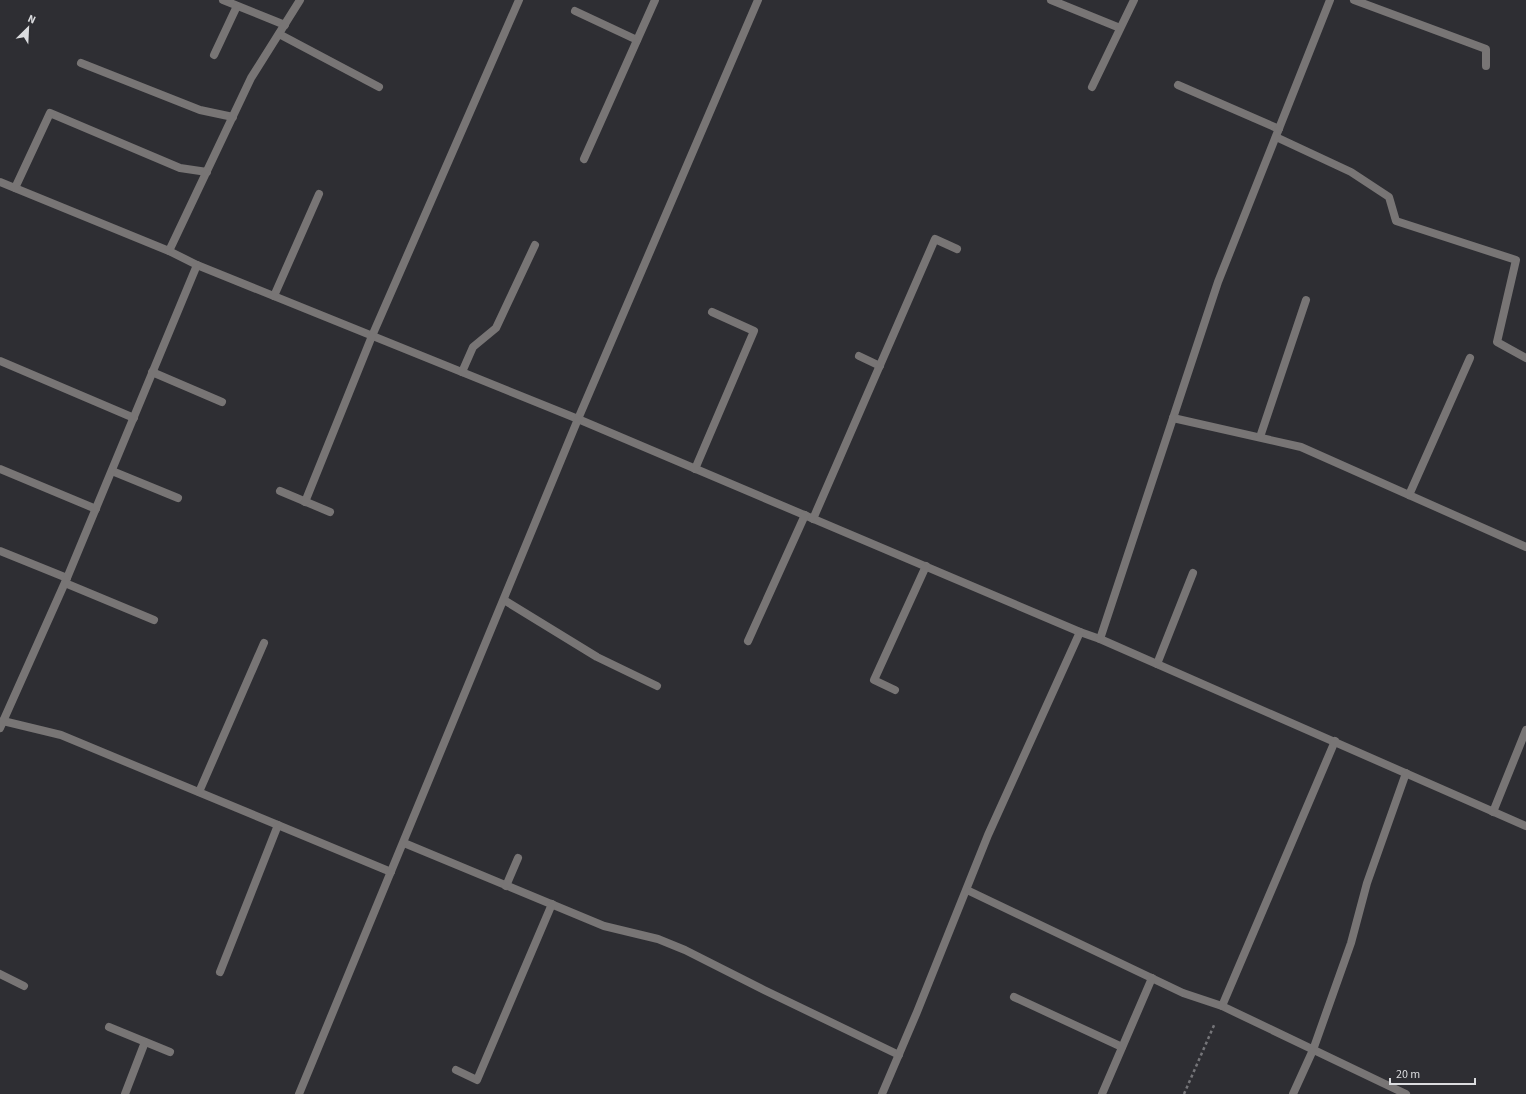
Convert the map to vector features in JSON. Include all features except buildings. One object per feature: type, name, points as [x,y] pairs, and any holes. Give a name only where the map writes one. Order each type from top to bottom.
[{"type":"street","points":[[223,0],[284,25]]},
{"type":"street","points":[[169,251],[251,78],[300,0]]},
{"type":"street","points":[[305,502],[372,336],[520,0]]},
{"type":"street","points":[[584,159],[655,0]]},
{"type":"street","points":[[299,1094],[578,419],[758,0]]},
{"type":"street","points":[[1051,0],[1120,28]]},
{"type":"street","points":[[1092,87],[1134,0]]},
{"type":"street","points":[[1354,0],[1486,50],[1486,66]]},
{"type":"street","points":[[1100,639],[1218,282],[1278,133],[1327,1]]},
{"type":"street","points":[[214,55],[237,6]]},
{"type":"street","points":[[574,11],[637,40]]},
{"type":"street","points":[[279,34],[379,87]]},
{"type":"street","points":[[81,63],[200,110],[233,117]]},
{"type":"street","points":[[1178,85],[1278,133],[1351,172],[1389,197],[1396,221],[1516,260],[1497,342],[1526,358]]},
{"type":"street","points":[[15,188],[50,113],[180,168],[207,172]]},
{"type":"street","points":[[0,182],[169,251],[197,265],[578,419],[1080,632],[1100,639],[1526,826]]},
{"type":"street","points":[[274,296],[319,194]]},
{"type":"street","points":[[813,519],[935,239],[957,249]]},
{"type":"street","points":[[462,372],[473,348],[496,328],[535,245]]},
{"type":"street","points":[[197,265],[66,581],[2,724],[61,735],[391,872]]},
{"type":"street","points":[[1260,437],[1306,300]]},
{"type":"street","points":[[695,469],[754,331],[712,312]]},
{"type":"street","points":[[859,356],[880,366]]},
{"type":"street","points":[[1409,495],[1470,358]]},
{"type":"street","points":[[0,361],[134,418]]},
{"type":"street","points":[[152,372],[222,402]]},
{"type":"street","points":[[1173,418],[1301,446],[1526,547]]},
{"type":"street","points":[[0,469],[96,509]]},
{"type":"street","points":[[112,471],[178,498]]},
{"type":"street","points":[[280,491],[330,512]]},
{"type":"street","points":[[748,641],[805,515]]},
{"type":"street","points":[[0,551],[154,620]]},
{"type":"street","points":[[895,690],[874,680],[926,566]]},
{"type":"street","points":[[1157,664],[1193,573]]},
{"type":"street","points":[[504,600],[597,657],[657,686]]},
{"type":"street","points":[[882,1094],[967,890],[988,835],[1080,632]]},
{"type":"street","points":[[199,792],[264,643]]},
{"type":"street","points":[[1493,812],[1526,730]]},
{"type":"street","points":[[1222,1006],[1335,741]]},
{"type":"street","points":[[1293,1094],[1313,1050],[1352,942],[1366,883],[1406,773]]},
{"type":"street","points":[[220,972],[278,825]]},
{"type":"street","points":[[404,843],[604,926],[658,939],[685,950],[899,1055]]},
{"type":"street","points":[[506,886],[518,858]]},
{"type":"street","points":[[967,890],[1183,993],[1222,1006],[1406,1094]]},
{"type":"street","points":[[456,1070],[477,1080],[552,904]]},
{"type":"street","points":[[0,974],[24,986]]},
{"type":"street","points":[[1102,1094],[1152,978]]},
{"type":"street","points":[[1014,997],[1122,1047]]},
{"type":"street","points":[[109,1027],[170,1052]]},
{"type":"street","points":[[125,1094],[145,1042]]},
{"type":"path","points":[[1184,1094],[1222,1006]]}]
